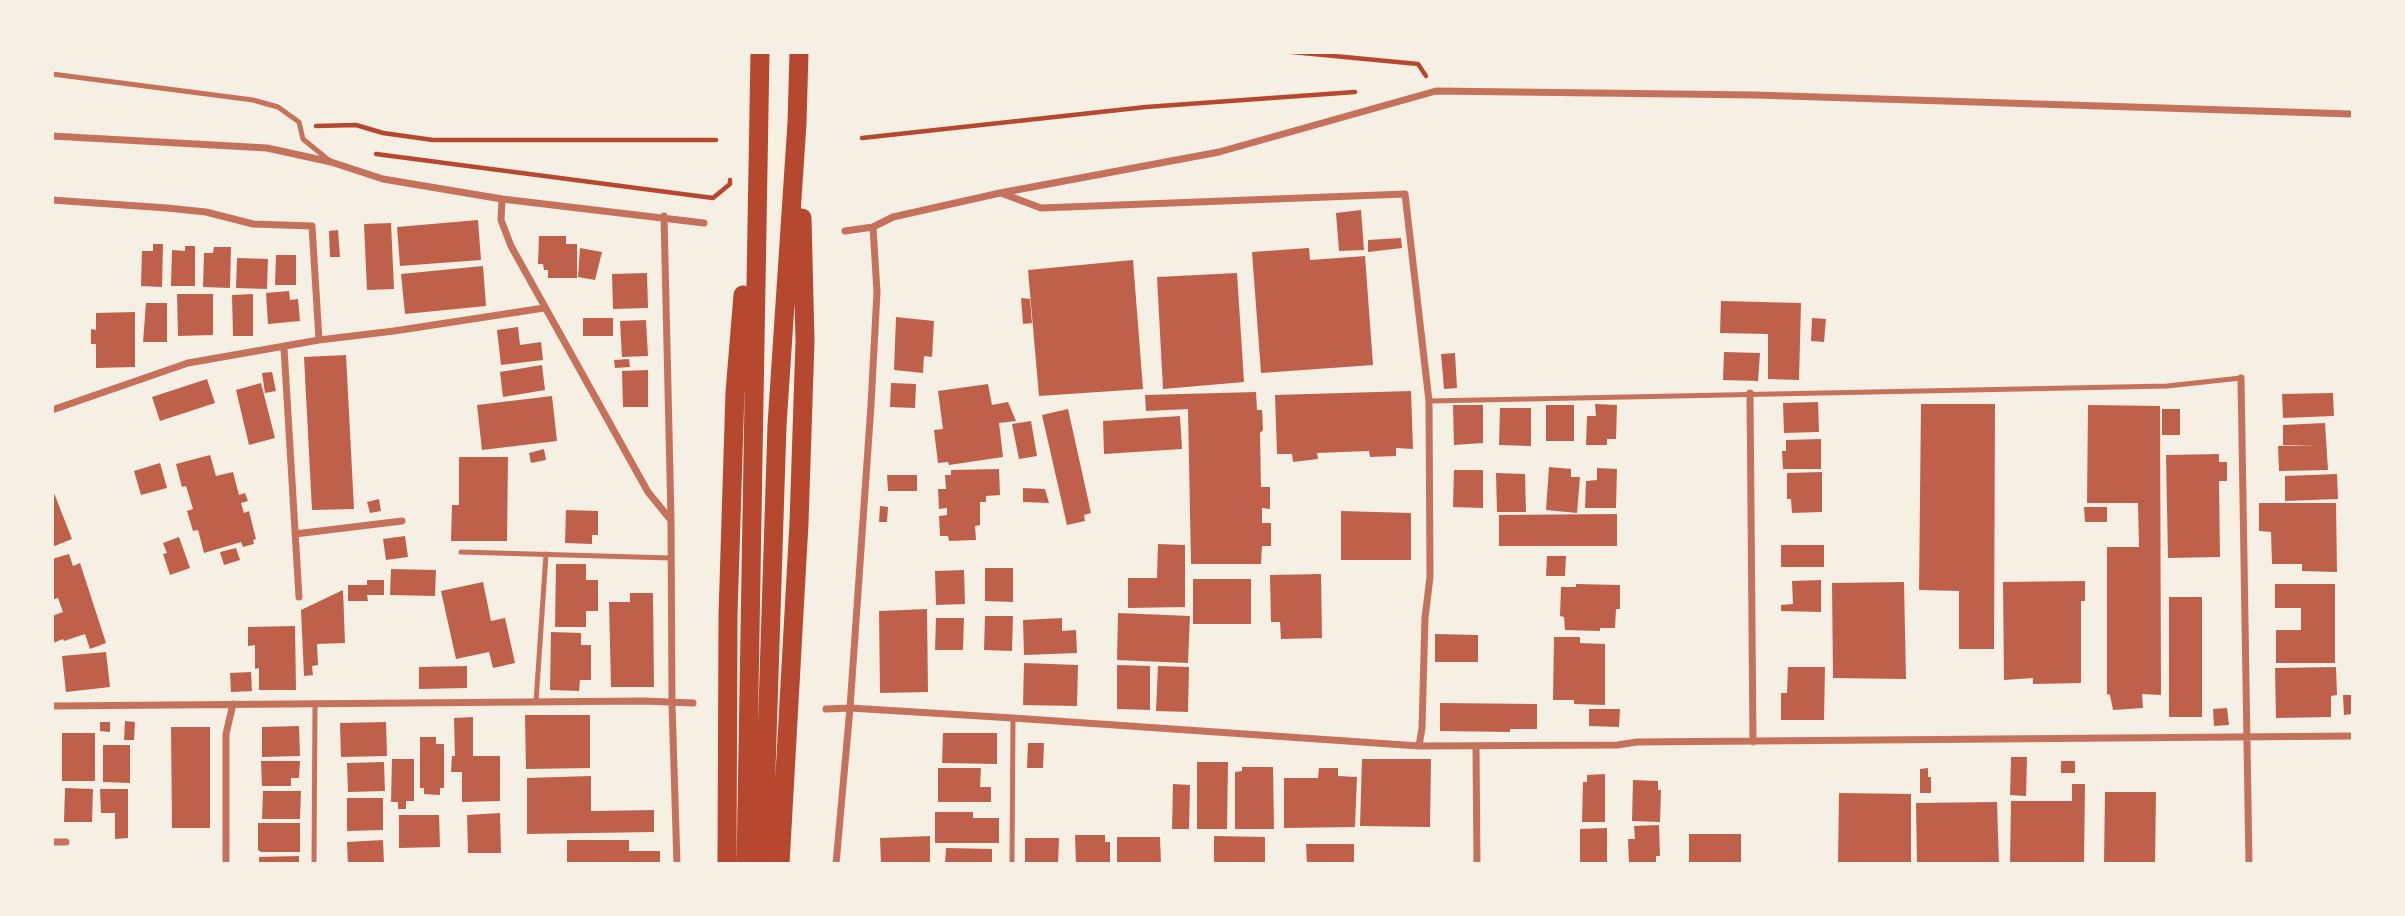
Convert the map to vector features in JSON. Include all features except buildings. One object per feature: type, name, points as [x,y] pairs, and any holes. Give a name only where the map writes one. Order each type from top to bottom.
[{"type":"highway","points":[[760,52],[756,812],[763,863]]},
{"type":"highway","points":[[746,863],[756,812],[799,52]]},
{"type":"highway","points":[[727,863],[728,615],[735,392],[758,120]]},
{"type":"highway","points":[[780,863],[799,523],[805,341],[797,123]]},
{"type":"street","points":[[845,231],[873,227],[893,217],[1000,193],[1219,152],[1436,91],[1755,95],[2353,114]]},
{"type":"street","points":[[52,136],[267,148],[331,162],[383,179],[502,199],[664,216],[704,223]]},
{"type":"street","points":[[1000,193],[1041,208],[1405,194],[1429,401],[1430,577],[1425,618],[1422,728],[1419,746]]},
{"type":"street","points":[[502,199],[501,220],[511,246],[648,492],[671,519]]},
{"type":"street","points":[[52,200],[193,210],[253,224],[312,226],[319,340]]},
{"type":"street","points":[[664,216],[671,519],[671,704],[677,863]]},
{"type":"street","points":[[836,863],[850,708],[876,304],[873,227]]},
{"type":"street","points":[[52,410],[188,363],[319,340],[544,308]]},
{"type":"street","points":[[284,348],[299,597]]},
{"type":"street","points":[[2241,378],[2249,863]]},
{"type":"street","points":[[1750,393],[1753,742]]},
{"type":"street","points":[[295,534],[402,521]]},
{"type":"street","points":[[52,706],[645,701],[693,704]]},
{"type":"street","points":[[226,863],[226,734],[233,704]]},
{"type":"street","points":[[825,709],[850,708],[1013,718],[1419,746],[2353,736]]},
{"type":"street","points":[[1476,746],[1477,863]]},
{"type":"street","points":[[52,842],[66,842]]},
{"type":"lane","points":[[52,74],[253,100],[278,107],[299,122],[303,139],[331,162]]},
{"type":"lane","points":[[1429,401],[2167,386],[2241,378]]},
{"type":"lane","points":[[461,552],[671,558]]},
{"type":"lane","points":[[536,702],[546,554]]},
{"type":"lane","points":[[314,863],[315,704]]},
{"type":"lane","points":[[1012,863],[1013,718]]},
{"type":"path","points":[[1292,52],[1418,64],[1436,91]]},
{"type":"path","points":[[862,138],[1146,107],[1361,92]]},
{"type":"path","points":[[302,134],[316,126],[356,125],[433,139],[716,140]]},
{"type":"path","points":[[373,153],[713,198],[730,184],[732,171]]}]
